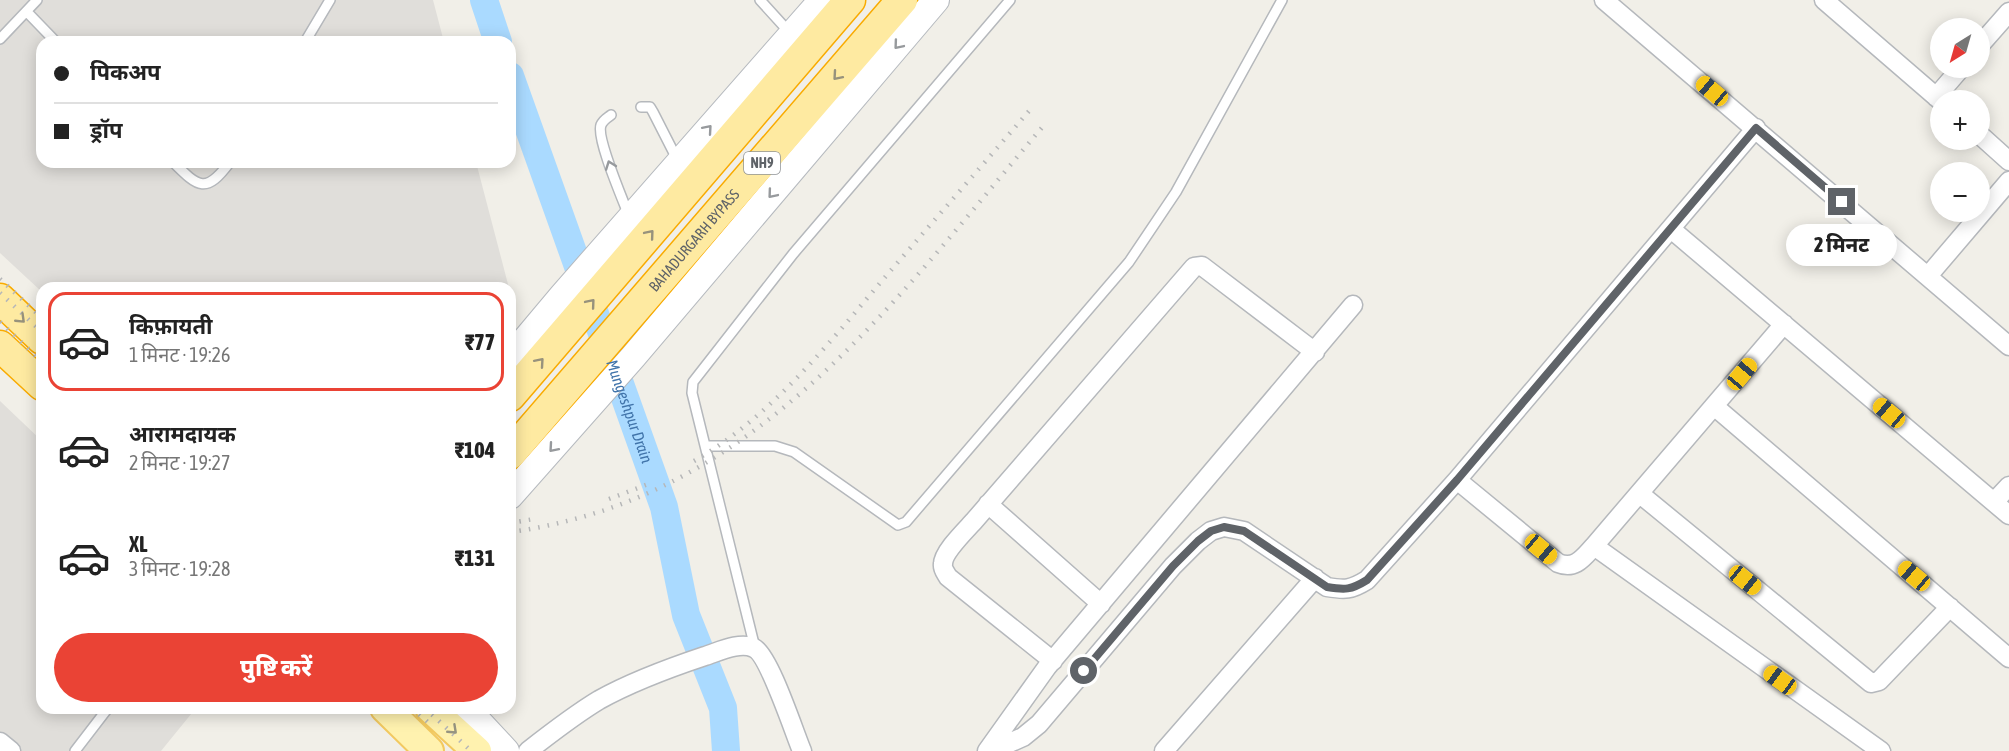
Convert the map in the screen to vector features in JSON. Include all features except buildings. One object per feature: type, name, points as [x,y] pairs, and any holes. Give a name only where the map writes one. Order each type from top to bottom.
[{"type":"highway","name":"NH9","points":[[516,389],[850,0]]},
{"type":"highway","name":"BAHADURGARH BYPASS","points":[[516,447],[902,0]]},
{"type":"highway","points":[[0,299],[36,333]]},
{"type":"highway","points":[[0,346],[36,379]]},
{"type":"main road","points":[[516,351],[822,0]]},
{"type":"main road","points":[[516,489],[633,357],[936,0]]},
{"type":"main road","points":[[391,714],[429,751]]},
{"type":"main road","points":[[437,714],[477,751]]},
{"type":"main road","points":[[472,714],[506,751]]},
{"type":"street","points":[[1604,0],[2009,346]]},
{"type":"street","points":[[1831,2],[1930,92]]},
{"type":"street","points":[[1990,34],[2009,12]]},
{"type":"street","points":[[989,751],[1018,744],[1039,724],[1173,566],[1211,531],[1224,527],[1244,531],[1327,587],[1343,590],[1367,580],[1457,480],[1756,128]]},
{"type":"street","points":[[1990,144],[2009,161]]},
{"type":"street","points":[[1928,276],[2009,182]]},
{"type":"street","points":[[1671,229],[2009,515]]},
{"type":"street","points":[[1053,661],[948,577],[943,569],[942,562],[945,555],[988,504],[1194,267],[1202,266],[1315,352]]},
{"type":"street","points":[[989,751],[1053,661],[1353,304]]},
{"type":"street","points":[[1457,480],[1558,563],[1571,566],[1578,563],[1640,494],[1784,324]]},
{"type":"street","points":[[1714,406],[2009,658]]},
{"type":"street","points":[[1994,502],[2009,486]]},
{"type":"street","points":[[1640,494],[1871,683],[1879,681],[1950,607]]},
{"type":"street","points":[[988,504],[1101,604]]},
{"type":"street","points":[[1594,546],[1881,751]]},
{"type":"street","points":[[1164,751],[1315,578]]},
{"type":"street","points":[[528,751],[599,700],[655,673],[745,645],[755,648],[766,661],[802,751]]},
{"type":"street","points":[[0,742],[11,751]]},
{"type":"lane","points":[[0,39],[37,0]]},
{"type":"lane","points":[[309,36],[330,0]]},
{"type":"lane","points":[[760,0],[791,34]]},
{"type":"lane","points":[[755,648],[692,386],[697,376],[793,254],[1010,0]]},
{"type":"lane","points":[[707,446],[776,446],[788,450],[898,525],[906,522],[1135,254],[1176,192],[1282,0]]},
{"type":"lane","points":[[27,12],[50,36]]},
{"type":"lane","points":[[641,107],[650,107],[678,163]]},
{"type":"lane","points":[[611,115],[600,126],[602,141],[630,218]]},
{"type":"lane","points":[[179,168],[199,184],[218,179],[226,168]]},
{"type":"lane","points":[[75,751],[103,714]]},
{"type":"shaded area","points":[[0,0],[433,0],[442,36],[36,36],[36,168],[478,168],[507,282],[36,282],[36,286],[0,253]]},
{"type":"shaded area","points":[[0,401],[36,435],[36,714],[191,714],[161,751],[0,751]]},
{"type":"waterway","name":"Mungeshpur Drain","points":[[484,0],[496,36]]},
{"type":"waterway","name":"Mungeshpur Drain","points":[[516,93],[664,507],[686,615],[723,708],[726,751]]},
{"type":"railway","points":[[694,461],[747,424],[795,380],[1029,111]]},
{"type":"railway","points":[[516,531],[563,522],[640,497],[710,461],[774,415],[834,363],[890,306],[1045,124]]},
{"type":"railway","points":[[0,279],[36,312]]},
{"type":"railway","points":[[0,293],[36,326]]},
{"type":"railway","points":[[0,322],[36,356]]},
{"type":"railway","points":[[609,499],[651,483]]},
{"type":"railway","points":[[516,522],[534,519]]},
{"type":"railway","points":[[419,714],[430,724]]},
{"type":"railway","points":[[431,714],[471,751]]},
{"type":"route","points":[[1084,671],[1173,566],[1211,531],[1224,527],[1244,531],[1327,587],[1343,590],[1367,580],[1457,480],[1756,128],[1842,202]]}]
